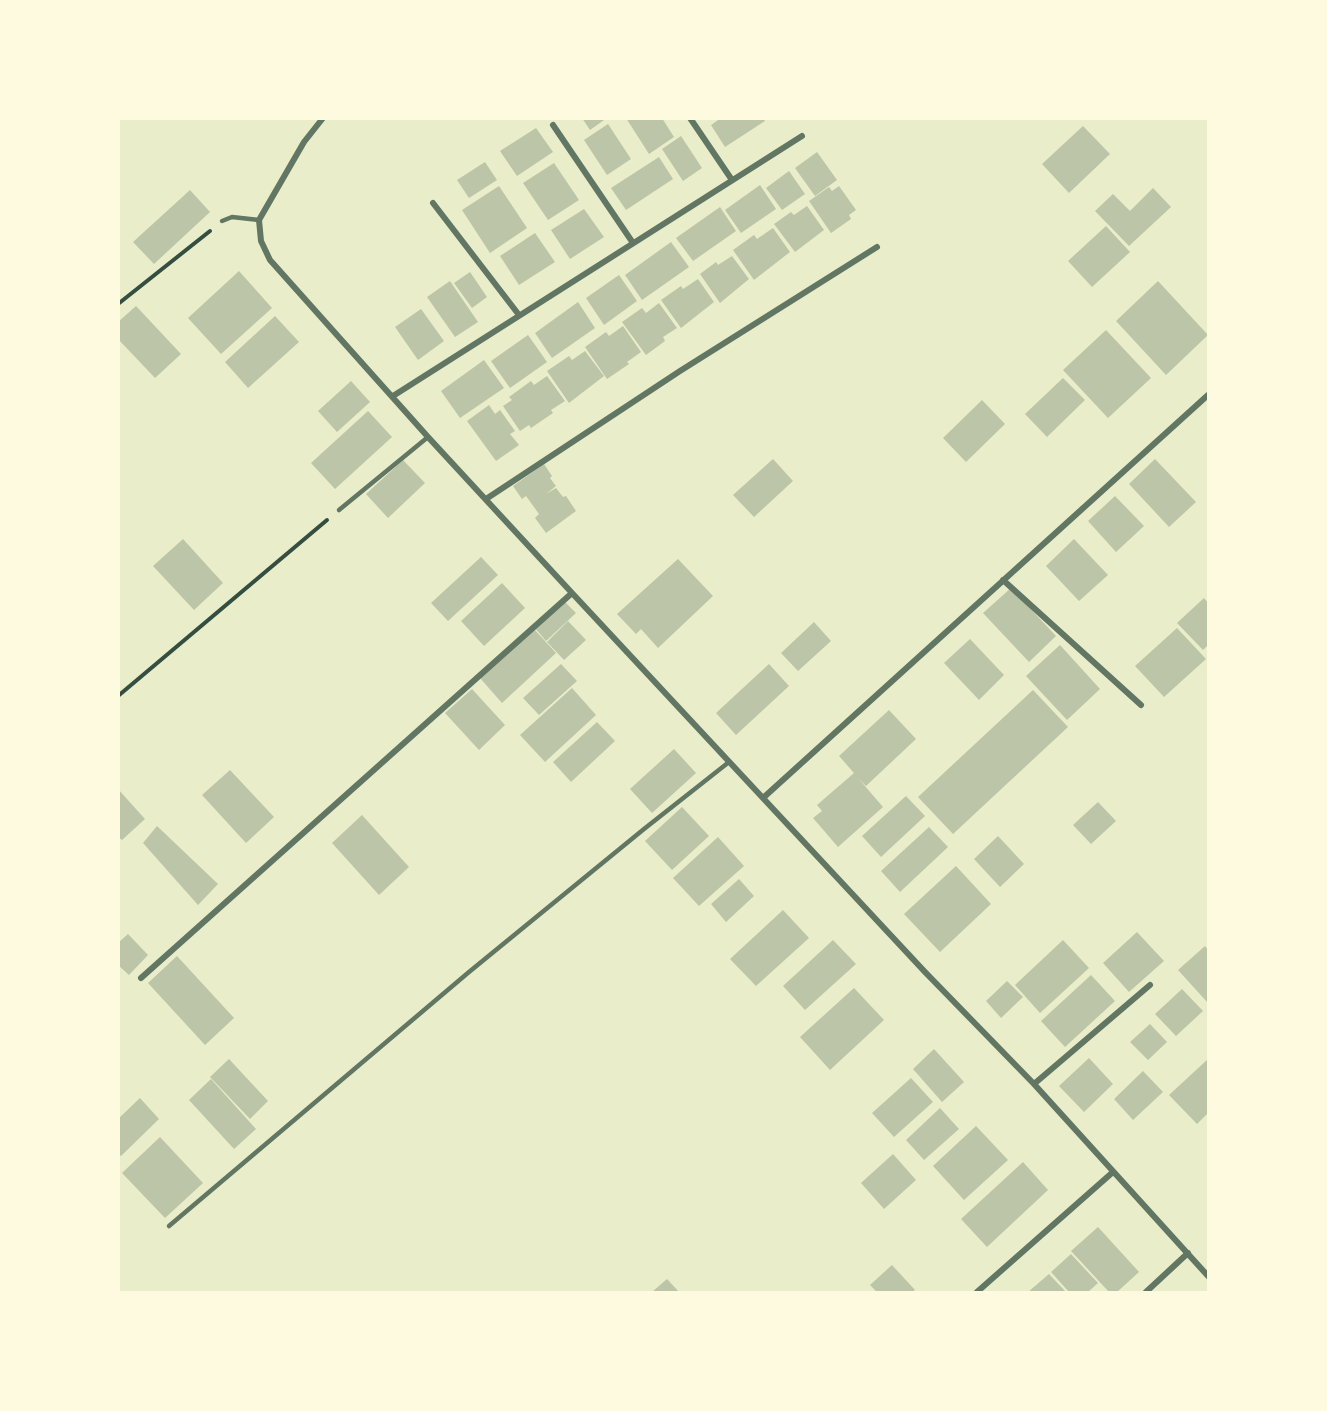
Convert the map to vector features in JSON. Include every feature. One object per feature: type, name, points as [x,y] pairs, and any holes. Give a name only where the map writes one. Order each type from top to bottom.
[{"type":"street","points":[[323,118],[304,142],[259,220],[261,242],[270,260],[428,437],[572,593],[926,972],[1034,1084],[1209,1276]]},
{"type":"street","points":[[690,118],[732,180]]},
{"type":"street","points":[[554,125],[633,243]]},
{"type":"street","points":[[393,396],[802,136]]},
{"type":"street","points":[[433,203],[519,315]]},
{"type":"street","points":[[486,499],[680,371],[877,247]]},
{"type":"street","points":[[763,798],[1209,394]]},
{"type":"street","points":[[1003,580],[1141,705]]},
{"type":"street","points":[[141,978],[572,593]]},
{"type":"street","points":[[1034,1084],[1150,985]]},
{"type":"street","points":[[977,1293],[1113,1172]]},
{"type":"street","points":[[1146,1293],[1188,1253]]},
{"type":"lane","points":[[222,221],[232,217],[259,220]]},
{"type":"lane","points":[[339,510],[428,437]]},
{"type":"lane","points":[[169,1226],[469,972],[729,762]]},
{"type":"path","points":[[118,304],[222,221]]},
{"type":"path","points":[[118,696],[339,510]]},
{"type":"building","points":[[582,118],[607,118],[590,130]]},
{"type":"building","points":[[626,118],[662,118],[674,137],[649,154]]},
{"type":"building","points":[[721,118],[763,118],[765,121],[725,147],[711,125]]},
{"type":"building","points":[[608,124],[631,159],[607,175],[584,140]]},
{"type":"building","points":[[1083,126],[1110,154],[1069,193],[1042,164]]},
{"type":"building","points":[[536,128],[553,152],[517,176],[500,151]]},
{"type":"building","points":[[681,136],[702,168],[683,181],[662,149]]},
{"type":"building","points":[[817,152],[837,180],[815,196],[795,168]]},
{"type":"building","points":[[659,157],[673,179],[626,210],[611,188]]},
{"type":"building","points":[[485,162],[497,180],[469,198],[457,180]]},
{"type":"building","points":[[554,163],[579,200],[548,220],[523,183]]},
{"type":"building","points":[[789,171],[805,194],[782,210],[766,188]]},
{"type":"building","points":[[760,185],[776,209],[741,233],[725,210]]},
{"type":"building","points":[[499,186],[527,228],[490,253],[462,210]]},
{"type":"building","points":[[839,186],[856,210],[849,215],[851,219],[831,233],[809,201],[829,187],[832,191]]},
{"type":"building","points":[[1153,188],[1171,207],[1129,246],[1095,211],[1113,194],[1130,211]]},
{"type":"building","points":[[190,190],[210,212],[154,264],[133,242]]},
{"type":"building","points":[[807,206],[824,230],[795,252],[774,224],[791,212],[794,215]]},
{"type":"building","points":[[720,207],[736,231],[693,261],[676,238]]},
{"type":"building","points":[[584,209],[604,237],[570,259],[551,230]]},
{"type":"building","points":[[1106,226],[1130,252],[1092,287],[1068,261]]},
{"type":"building","points":[[773,228],[790,252],[754,280],[733,250],[754,235],[757,239]]},
{"type":"building","points":[[535,233],[555,262],[519,285],[500,256]]},
{"type":"building","points":[[671,242],[689,267],[642,300],[625,275]]},
{"type":"building","points":[[732,256],[749,279],[720,303],[700,274],[716,262],[718,265]]},
{"type":"building","points":[[239,271],[272,308],[221,354],[188,318]]},
{"type":"building","points":[[470,272],[487,297],[472,308],[454,283]]},
{"type":"building","points":[[619,275],[637,301],[604,325],[586,298]]},
{"type":"building","points":[[698,279],[714,302],[681,328],[661,300],[681,286],[683,289]]},
{"type":"building","points":[[450,281],[478,322],[455,337],[427,297]]},
{"type":"building","points":[[1158,281],[1208,335],[1166,375],[1116,321]]},
{"type":"building","points":[[578,302],[595,328],[552,358],[535,333]]},
{"type":"building","points":[[659,303],[677,328],[663,337],[665,341],[646,355],[622,322],[642,308],[646,313]]},
{"type":"building","points":[[136,306],[181,354],[155,378],[118,339],[118,322]]},
{"type":"building","points":[[421,309],[444,341],[418,360],[395,327]]},
{"type":"building","points":[[275,316],[299,342],[248,388],[225,362]]},
{"type":"building","points":[[623,326],[641,352],[627,362],[629,364],[607,379],[585,347],[606,332],[609,336]]},
{"type":"building","points":[[1106,330],[1151,378],[1108,418],[1063,370]]},
{"type":"building","points":[[528,335],[547,362],[510,388],[491,361]]},
{"type":"building","points":[[585,351],[604,376],[569,403],[547,371],[569,356],[572,360]]},
{"type":"building","points":[[484,360],[504,388],[460,418],[441,391]]},
{"type":"building","points":[[547,376],[565,401],[551,410],[553,413],[531,428],[529,425],[520,431],[503,406],[512,400],[509,397],[531,381],[534,385]]},
{"type":"building","points":[[1063,378],[1085,400],[1047,437],[1025,414]]},
{"type":"building","points":[[351,381],[370,402],[337,432],[318,411]]},
{"type":"building","points":[[982,400],[1005,424],[966,462],[943,438]]},
{"type":"building","points":[[489,405],[495,414],[500,410],[515,431],[510,434],[519,445],[496,461],[467,421]]},
{"type":"building","points":[[368,411],[392,437],[335,489],[311,463]]},
{"type":"building","points":[[773,459],[793,481],[754,517],[733,495]]},
{"type":"building","points":[[1155,459],[1196,502],[1169,527],[1129,484]]},
{"type":"building","points":[[403,460],[425,483],[388,518],[366,494]]},
{"type":"building","points":[[544,464],[556,486],[546,494],[556,488],[563,497],[566,496],[576,511],[546,533],[535,518],[539,514],[526,496],[522,499],[513,486]]},
{"type":"building","points":[[1115,496],[1144,526],[1116,552],[1088,521]]},
{"type":"building","points":[[183,539],[223,583],[194,610],[153,566]]},
{"type":"building","points":[[1074,539],[1108,575],[1079,601],[1046,566]]},
{"type":"building","points":[[481,557],[498,575],[448,621],[431,603]]},
{"type":"building","points":[[678,559],[713,596],[658,648],[641,629],[636,634],[617,614]]},
{"type":"building","points":[[502,583],[525,608],[484,646],[461,621]]},
{"type":"building","points":[[1011,588],[1056,636],[1029,662],[983,613]]},
{"type":"building","points":[[1204,598],[1208,603],[1208,645],[1203,650],[1177,623]]},
{"type":"building","points":[[564,601],[576,613],[546,641],[535,628]]},
{"type":"building","points":[[568,621],[586,640],[564,660],[547,642]]},
{"type":"building","points":[[814,622],[831,641],[798,671],[781,653]]},
{"type":"building","points":[[1177,628],[1206,659],[1164,697],[1135,666]]},
{"type":"building","points":[[534,629],[556,653],[502,703],[480,678]]},
{"type":"building","points":[[970,639],[1004,675],[979,700],[944,663]]},
{"type":"building","points":[[1060,645],[1100,689],[1067,720],[1026,676]]},
{"type":"building","points":[[561,664],[577,681],[539,715],[523,698]]},
{"type":"building","points":[[769,664],[789,686],[736,735],[716,713]]},
{"type":"building","points":[[572,688],[596,715],[545,762],[520,735]]},
{"type":"building","points":[[472,689],[505,725],[479,750],[445,713]]},
{"type":"building","points":[[1033,690],[1068,727],[953,834],[918,797]]},
{"type":"building","points":[[889,710],[916,739],[866,786],[858,778],[883,807],[838,847],[813,818],[822,811],[817,805],[854,773],[839,756]]},
{"type":"building","points":[[597,722],[615,741],[571,782],[553,762]]},
{"type":"building","points":[[674,749],[696,773],[652,813],[630,789]]},
{"type":"building","points":[[230,770],[274,817],[246,843],[202,795]]},
{"type":"building","points":[[118,789],[145,819],[122,840],[118,837]]},
{"type":"building","points":[[906,796],[925,816],[881,857],[862,836]]},
{"type":"building","points":[[1098,802],[1116,821],[1091,844],[1073,825]]},
{"type":"building","points":[[682,807],[709,836],[672,870],[645,841]]},
{"type":"building","points":[[362,815],[409,867],[379,895],[332,843]]},
{"type":"building","points":[[157,826],[218,884],[198,905],[143,843]]},
{"type":"building","points":[[929,827],[948,847],[900,892],[881,871]]},
{"type":"building","points":[[998,836],[1024,864],[1000,887],[974,859]]},
{"type":"building","points":[[718,837],[744,866],[699,906],[673,878]]},
{"type":"building","points":[[956,866],[991,904],[940,952],[904,914]]},
{"type":"building","points":[[739,879],[754,896],[726,922],[711,904]]},
{"type":"building","points":[[783,910],[809,938],[756,986],[730,959]]},
{"type":"building","points":[[1137,932],[1164,961],[1129,992],[1103,963]]},
{"type":"building","points":[[128,934],[148,955],[129,975],[118,965],[118,943]]},
{"type":"building","points":[[833,940],[856,964],[805,1010],[783,986]]},
{"type":"building","points":[[1063,940],[1089,968],[1040,1013],[1015,985]]},
{"type":"building","points":[[1205,946],[1208,950],[1208,1003],[1178,970]]},
{"type":"building","points":[[177,956],[234,1018],[205,1045],[148,983]]},
{"type":"building","points":[[1091,975],[1115,1001],[1065,1047],[1041,1021]]},
{"type":"building","points":[[1007,981],[1023,997],[1001,1018],[986,1001]]},
{"type":"building","points":[[854,988],[884,1020],[830,1070],[800,1037]]},
{"type":"building","points":[[1182,989],[1203,1011],[1176,1036],[1155,1014]]},
{"type":"building","points":[[1150,1024],[1167,1042],[1148,1060],[1130,1042]]},
{"type":"building","points":[[934,1049],[964,1082],[942,1102],[913,1069]]},
{"type":"building","points":[[1089,1058],[1113,1084],[1084,1112],[1059,1086]]},
{"type":"building","points":[[229,1059],[268,1101],[250,1119],[210,1077]]},
{"type":"building","points":[[1208,1059],[1208,1113],[1197,1124],[1169,1095]]},
{"type":"building","points":[[1143,1071],[1163,1092],[1133,1120],[1114,1099]]},
{"type":"building","points":[[911,1078],[933,1102],[894,1137],[872,1113]]},
{"type":"building","points":[[211,1079],[256,1129],[234,1149],[189,1100]]},
{"type":"building","points":[[140,1098],[159,1119],[121,1156],[118,1153],[118,1119]]},
{"type":"building","points":[[940,1108],[959,1129],[924,1160],[906,1140]]},
{"type":"building","points":[[976,1126],[1008,1160],[964,1200],[933,1166]]},
{"type":"building","points":[[160,1137],[203,1183],[165,1218],[122,1173]]},
{"type":"building","points":[[893,1154],[916,1180],[884,1209],[861,1183]]},
{"type":"building","points":[[1023,1162],[1048,1190],[987,1247],[961,1219]]},
{"type":"building","points":[[1098,1227],[1139,1272],[1117,1292],[1109,1292],[1071,1251]]},
{"type":"building","points":[[1071,1254],[1098,1283],[1088,1292],[1069,1292],[1051,1272]]},
{"type":"building","points":[[892,1265],[915,1290],[912,1292],[877,1292],[870,1285]]},
{"type":"building","points":[[1049,1274],[1066,1292],[1028,1292]]},
{"type":"building","points":[[667,1279],[679,1292],[652,1292]]}]
